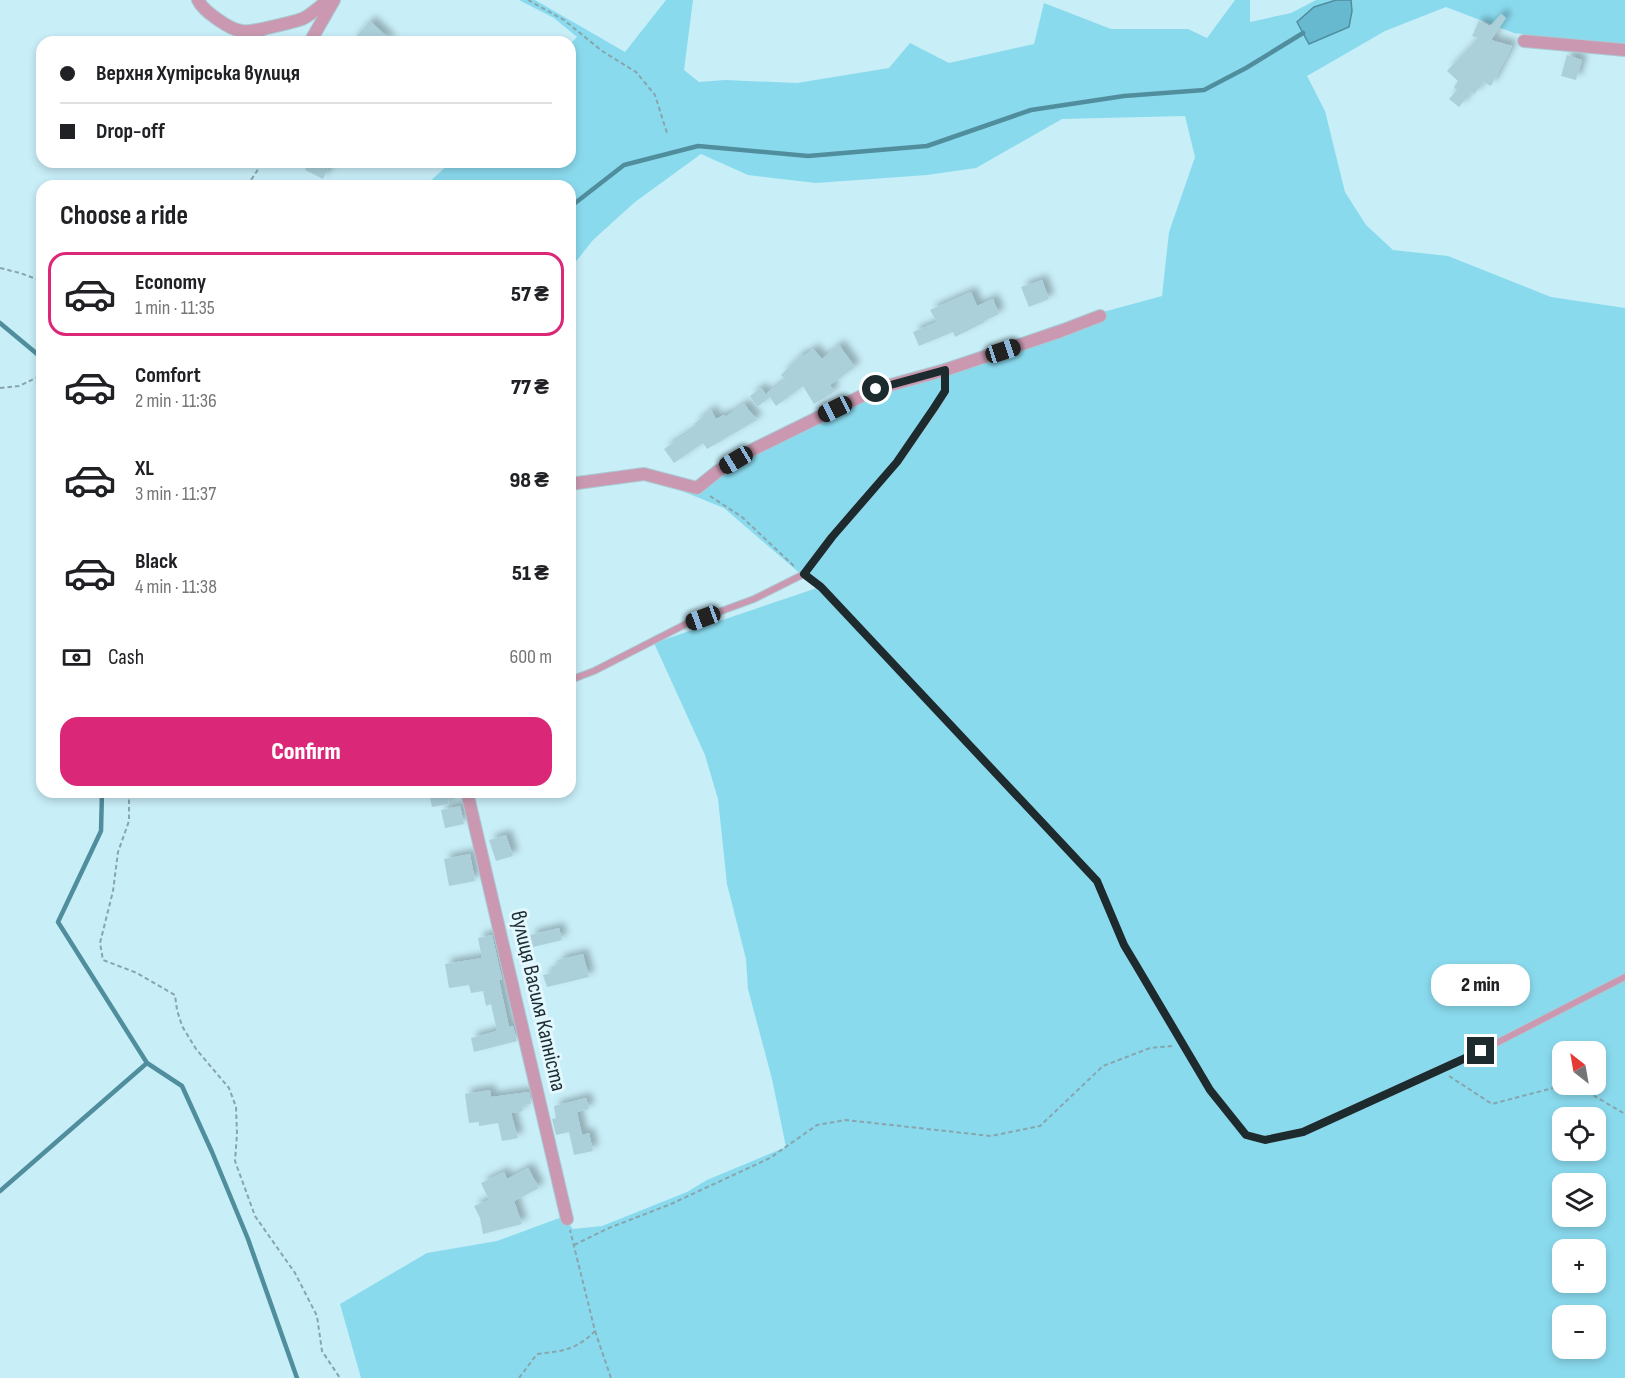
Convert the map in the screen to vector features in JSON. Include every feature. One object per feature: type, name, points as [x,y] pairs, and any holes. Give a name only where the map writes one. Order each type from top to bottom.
[{"type":"street","points":[[198,0],[217,20],[251,36]]},
{"type":"street","points":[[243,32],[303,18],[328,0]]},
{"type":"street","points":[[313,36],[334,0]]},
{"type":"street","points":[[1524,41],[1625,50]]},
{"type":"street","points":[[576,483],[644,474],[697,488],[718,471],[754,449],[876,389],[945,370],[1100,316]]},
{"type":"street","name":"вулиця Василя Капніста","points":[[468,798],[567,1219]]},
{"type":"lane","points":[[576,678],[594,671],[686,624],[754,599],[804,574],[832,537],[897,462],[945,391],[945,370]]},
{"type":"lane","points":[[804,574],[821,587],[1097,881],[1124,945],[1210,1090],[1246,1135],[1265,1140],[1303,1132],[1481,1051],[1625,977]]},
{"type":"path","points":[[528,0],[564,20],[602,51],[636,72],[655,95],[667,133]]},
{"type":"path","points":[[0,268],[36,279]]},
{"type":"path","points":[[0,388],[19,386],[36,378]]},
{"type":"path","points":[[697,488],[742,517],[804,574]]},
{"type":"path","points":[[129,798],[129,821],[118,852],[113,891],[100,943],[103,960],[137,973],[175,996],[180,1018],[196,1049],[229,1088],[236,1107],[237,1134],[234,1161],[255,1216],[295,1273],[317,1316],[322,1351],[340,1378]]},
{"type":"path","points":[[574,1245],[609,1228],[671,1204],[770,1158],[817,1125],[846,1120],[991,1136],[1040,1126],[1103,1066],[1150,1047],[1184,1046]]},
{"type":"path","points":[[1439,1070],[1492,1104],[1552,1088]]},
{"type":"path","points":[[1593,1095],[1625,1114]]},
{"type":"path","points":[[567,1219],[595,1331],[611,1378]]},
{"type":"path","points":[[519,1378],[537,1354],[560,1351],[582,1343],[595,1331]]},
{"type":"shaded area","points":[[519,0],[535,0],[625,52],[666,0],[693,0],[684,70],[699,82],[725,80],[797,83],[889,68],[910,43],[949,63],[1034,44],[1044,3],[1111,29],[1188,29],[1207,38],[1235,0],[1250,0],[1250,22],[1291,13],[1316,0],[1625,0],[1625,46],[1514,33],[1446,7],[1385,31],[1307,76],[1325,111],[1345,192],[1366,225],[1393,250],[1448,256],[1551,297],[1625,308],[1625,1378],[361,1378],[340,1304],[427,1253],[497,1241],[562,1217],[573,1229],[602,1226],[687,1192],[707,1180],[786,1147],[772,1079],[748,989],[746,959],[727,884],[718,799],[705,755],[654,643],[817,588],[724,508],[667,485],[696,482],[754,445],[944,366],[1059,324],[1162,296],[1169,232],[1195,157],[1185,116],[1062,119],[976,168],[927,175],[816,183],[748,175],[701,154],[635,202],[593,240],[576,261],[576,180],[432,180],[444,168],[576,168],[576,36],[554,18]]},
{"type":"shaded area","points":[[1336,0],[1351,0],[1352,11],[1349,27],[1309,44],[1297,22],[1314,7]]},
{"type":"building","points":[[1501,14],[1506,18],[1491,40],[1512,46],[1491,86],[1484,82],[1474,94],[1471,92],[1459,107],[1449,99],[1457,90],[1454,87],[1458,81],[1447,71],[1478,38],[1472,36],[1479,21],[1490,26]]},
{"type":"building","points":[[370,21],[386,36],[356,36]]},
{"type":"building","points":[[1567,55],[1582,60],[1576,80],[1561,76]]},
{"type":"building","points":[[306,168],[328,168],[323,179],[305,170]]},
{"type":"building","points":[[1042,280],[1049,299],[1029,307],[1021,287]]},
{"type":"building","points":[[971,292],[977,306],[993,299],[999,314],[955,337],[953,332],[919,346],[913,332],[937,322],[930,310]]},
{"type":"building","points":[[839,345],[855,367],[830,385],[834,392],[814,404],[803,386],[776,406],[767,393],[786,380],[781,375],[802,354],[804,356],[813,349],[822,359]]},
{"type":"building","points":[[761,388],[769,398],[757,407],[750,396]]},
{"type":"building","points":[[744,404],[757,420],[707,449],[703,443],[674,463],[664,449],[697,427],[694,424],[711,410],[716,419],[724,415],[725,417]]},
{"type":"building","points":[[430,798],[448,798],[448,804],[432,807]]},
{"type":"building","points":[[460,806],[464,824],[445,828],[441,810]]},
{"type":"building","points":[[506,835],[513,856],[496,861],[489,840]]},
{"type":"building","points":[[470,854],[475,881],[449,886],[444,859]]},
{"type":"building","points":[[559,928],[562,940],[533,947],[530,935]]},
{"type":"building","points":[[492,935],[502,979],[499,980],[509,1027],[513,1026],[517,1041],[474,1052],[471,1038],[497,1031],[491,1004],[486,1006],[483,991],[471,993],[469,985],[449,988],[445,964],[482,958],[478,938]]},
{"type":"building","points":[[583,954],[589,977],[547,987],[543,975],[552,973],[551,967],[559,965],[558,960]]},
{"type":"building","points":[[490,1090],[491,1097],[529,1092],[531,1104],[522,1105],[523,1111],[511,1113],[518,1138],[502,1141],[498,1123],[479,1126],[479,1122],[469,1123],[465,1094]]},
{"type":"building","points":[[586,1098],[589,1109],[577,1112],[582,1135],[589,1133],[593,1151],[574,1155],[569,1132],[556,1135],[552,1119],[556,1118],[554,1106]]},
{"type":"building","points":[[528,1168],[539,1188],[514,1201],[522,1224],[483,1234],[480,1218],[474,1206],[489,1200],[481,1183],[504,1172],[507,1179]]},
{"type":"waterway","points":[[576,202],[624,165],[698,146],[808,156],[927,146],[1031,110],[1124,96],[1204,90],[1246,68],[1303,33]]},
{"type":"waterway","points":[[0,323],[36,353]]},
{"type":"waterway","points":[[102,798],[101,831],[58,922],[147,1063],[182,1086],[248,1239],[297,1378]]},
{"type":"waterway","points":[[0,1191],[147,1063]]},
{"type":"route","points":[[876,389],[945,370],[945,391],[897,462],[832,537],[804,574],[821,587],[1097,881],[1124,945],[1210,1090],[1246,1135],[1265,1140],[1303,1132],[1481,1051]]}]
